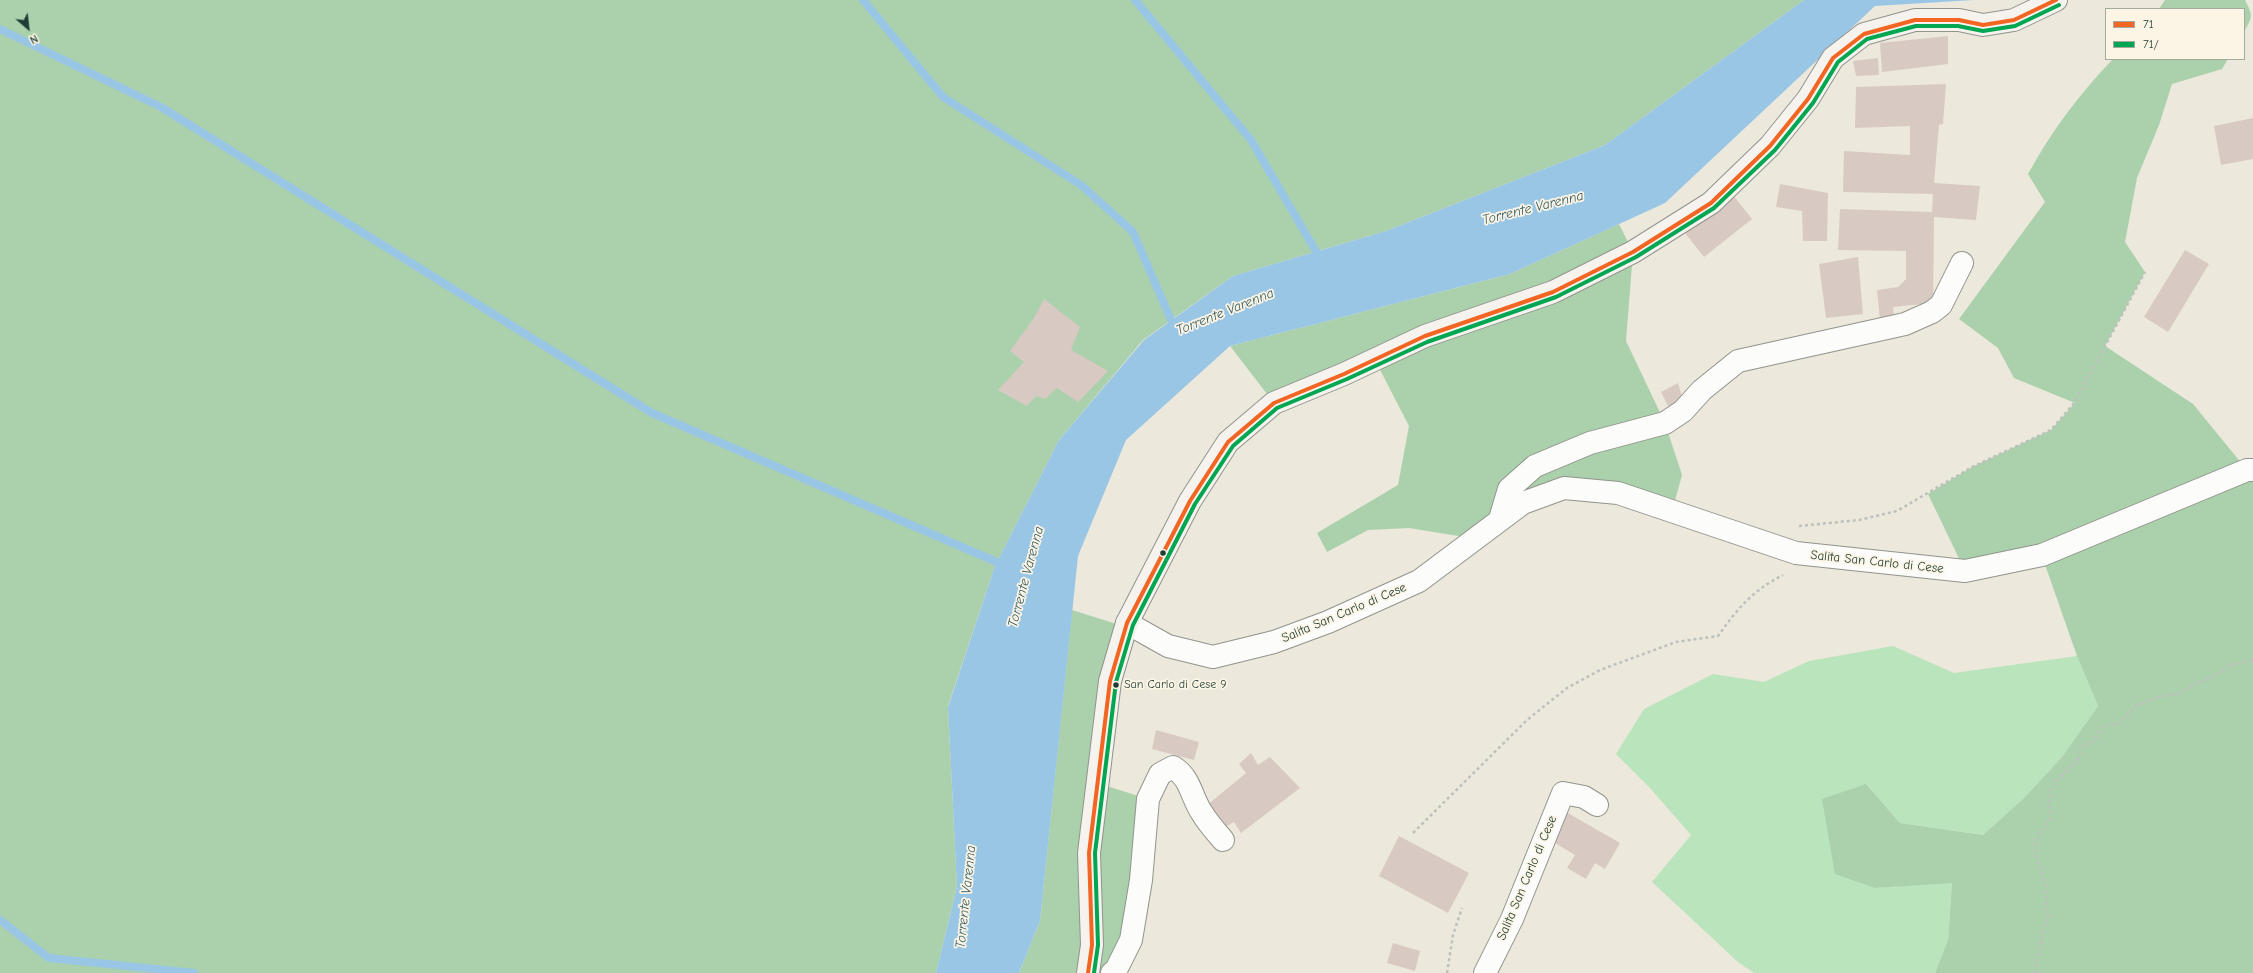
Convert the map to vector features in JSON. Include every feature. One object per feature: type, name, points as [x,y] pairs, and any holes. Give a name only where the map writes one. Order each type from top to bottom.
[{"type":"street","points":[[1088,973],[1092,945],[1089,853],[1110,682],[1127,623],[1190,501],[1228,442],[1274,403],[1344,374],[1425,336],[1553,292],[1639,248],[1711,202],[1770,146],[1808,99],[1833,58],[1864,34],[1915,20],[1959,20],[1983,25],[2014,20],[2056,0]]},
{"type":"street","points":[[1500,519],[1509,489],[1535,466],[1590,443],[1665,423],[1683,411],[1702,390],[1738,361],[1905,324],[1932,312],[1941,305],[1962,263]]},
{"type":"street","name":"Salita San Carlo di Cese","points":[[1127,623],[1168,646],[1213,657],[1274,642],[1328,622],[1419,581],[1477,539],[1500,519],[1523,504],[1564,488],[1618,493],[1796,553],[1965,571],[2042,556],[2247,470],[2253,470]]},
{"type":"street","points":[[1112,973],[1116,970],[1131,940],[1141,880],[1148,799],[1160,774],[1173,767],[1181,772],[1189,784],[1201,813],[1224,840]]},
{"type":"street","name":"Salita San Carlo di Cese","points":[[1485,973],[1512,919],[1563,793],[1584,797],[1597,805]]},
{"type":"path","points":[[1797,526],[1859,520],[1897,510],[1972,467],[2051,430],[2075,402],[2145,272]]},
{"type":"path","points":[[1414,833],[1527,720],[1567,688],[1600,670],[1676,642],[1718,636],[1735,613],[1754,592],[1791,572],[1808,555]]},
{"type":"path","points":[[2037,973],[2035,960],[2039,954],[2042,930],[2049,916],[2045,910],[2046,891],[2034,846],[2038,833],[2049,822],[2048,792],[2079,759],[2081,747],[2093,741],[2104,725],[2118,724],[2136,706],[2161,696],[2179,694],[2191,686],[2213,677],[2230,665],[2253,660]]},
{"type":"path","points":[[1447,973],[1453,935],[1462,908]]},
{"type":"green space","points":[[0,0],[1804,0],[1605,145],[1386,231],[1233,276],[1143,340],[1059,440],[995,566],[948,706],[957,887],[936,973],[0,973]]},
{"type":"green space","points":[[2165,0],[2245,0],[2251,16],[2245,30],[2245,8],[2160,8]]},
{"type":"green space","points":[[2112,60],[2227,60],[2222,69],[2172,84],[2159,125],[2137,178],[2125,242],[2145,272],[2105,346],[2193,404],[2247,470],[2253,470],[2253,973],[1935,973],[1948,940],[1952,883],[1875,888],[1835,874],[1822,799],[1866,784],[1900,823],[1983,835],[2024,798],[2062,757],[2098,706],[2077,656],[2042,556],[1965,571],[1928,494],[1972,467],[2051,430],[2075,403],[2014,378],[1998,348],[1959,319],[2045,202],[2028,174],[2056,128],[2089,85]]},
{"type":"green space","points":[[1619,224],[1633,252],[1626,341],[1665,423],[1682,475],[1672,511],[1564,488],[1477,539],[1409,528],[1368,530],[1327,552],[1317,533],[1398,485],[1409,426],[1375,360],[1274,403],[1230,346],[1510,274]]},
{"type":"green space","points":[[1072,610],[1126,627],[1097,783],[1148,799],[1141,880],[1112,973],[1019,973],[1040,921]]},
{"type":"green space","points":[[1893,646],[1954,673],[2077,656],[2098,706],[2062,757],[2024,798],[1983,835],[1900,823],[1866,784],[1875,888],[1952,882],[1948,940],[1935,973],[1754,973],[1738,962],[1652,882],[1691,835],[1650,788],[1616,754],[1644,709],[1713,674],[1764,682],[1809,661]]},
{"type":"water","name":"Torrente Varenna","points":[[1804,0],[1974,0],[1875,6],[1665,203],[1510,274],[1230,346],[1126,440],[1078,556],[1040,921],[1019,973],[936,973],[957,887],[948,707],[995,566],[1059,440],[1144,340],[1233,276],[1386,231],[1605,145]]},
{"type":"building","points":[[1948,36],[1948,64],[1882,72],[1880,43]]},
{"type":"building","points":[[1878,58],[1879,75],[1856,76],[1853,61]]},
{"type":"building","points":[[1946,84],[1943,124],[1939,125],[1934,183],[1980,186],[1976,220],[1934,217],[1933,303],[1893,307],[1894,319],[1880,320],[1877,290],[1898,287],[1906,279],[1906,251],[1838,250],[1840,209],[1932,212],[1933,194],[1843,192],[1844,151],[1910,155],[1910,126],[1855,128],[1856,87]]},
{"type":"building","points":[[2253,118],[2253,159],[2221,165],[2214,126]]},
{"type":"building","points":[[1780,184],[1828,193],[1827,241],[1803,241],[1802,211],[1776,207]]},
{"type":"building","points":[[1733,195],[1752,219],[1704,257],[1685,233]]},
{"type":"building","points":[[2185,250],[2209,264],[2168,332],[2144,317]]},
{"type":"building","points":[[1858,257],[1863,314],[1826,318],[1819,264]]},
{"type":"building","points":[[1044,299],[1080,327],[1071,350],[1108,371],[1078,402],[1057,388],[1045,399],[1036,396],[1027,406],[998,390],[1024,362],[1010,351],[1034,318]]},
{"type":"building","points":[[1678,383],[1683,400],[1669,408],[1661,392]]},
{"type":"building","points":[[1156,730],[1199,742],[1194,760],[1152,749]]},
{"type":"building","points":[[1251,753],[1258,765],[1270,757],[1300,788],[1241,833],[1234,822],[1223,828],[1206,806],[1246,773],[1239,764]]},
{"type":"building","points":[[1566,812],[1620,843],[1605,869],[1595,863],[1586,879],[1567,868],[1575,855],[1550,840]]},
{"type":"building","points":[[1399,836],[1469,873],[1448,913],[1379,876]]},
{"type":"building","points":[[1393,943],[1420,951],[1415,971],[1387,963]]},
{"type":"waterway","name":"Torrente Varenna","points":[[863,0],[943,97],[1081,185],[1133,232],[1175,329]]},
{"type":"waterway","points":[[1135,0],[1251,140],[1321,260]]},
{"type":"waterway","points":[[0,29],[161,107],[652,413],[1006,566]]},
{"type":"waterway","points":[[0,920],[49,958],[194,973]]},
{"type":"transit line","name":"71","points":[[1088,973],[1092,945],[1089,853],[1110,681],[1127,623],[1190,501],[1228,442],[1274,403],[1344,374],[1425,336],[1553,292],[1633,252],[1711,203],[1770,146],[1808,99],[1833,58],[1864,34],[1915,20],[1959,20],[1983,25],[2014,20],[2056,0]]},
{"type":"transit line","name":"71/","points":[[1094,973],[1098,945],[1095,853],[1116,682],[1133,625],[1195,504],[1233,446],[1277,408],[1347,379],[1427,342],[1556,297],[1636,257],[1714,208],[1775,150],[1813,103],[1838,62],[1867,39],[1916,26],[1958,26],[1983,31],[2015,26],[2059,5]]},
{"type":"place","name":"San Carlo di Cese 9","points":[[1116,685]]}]
